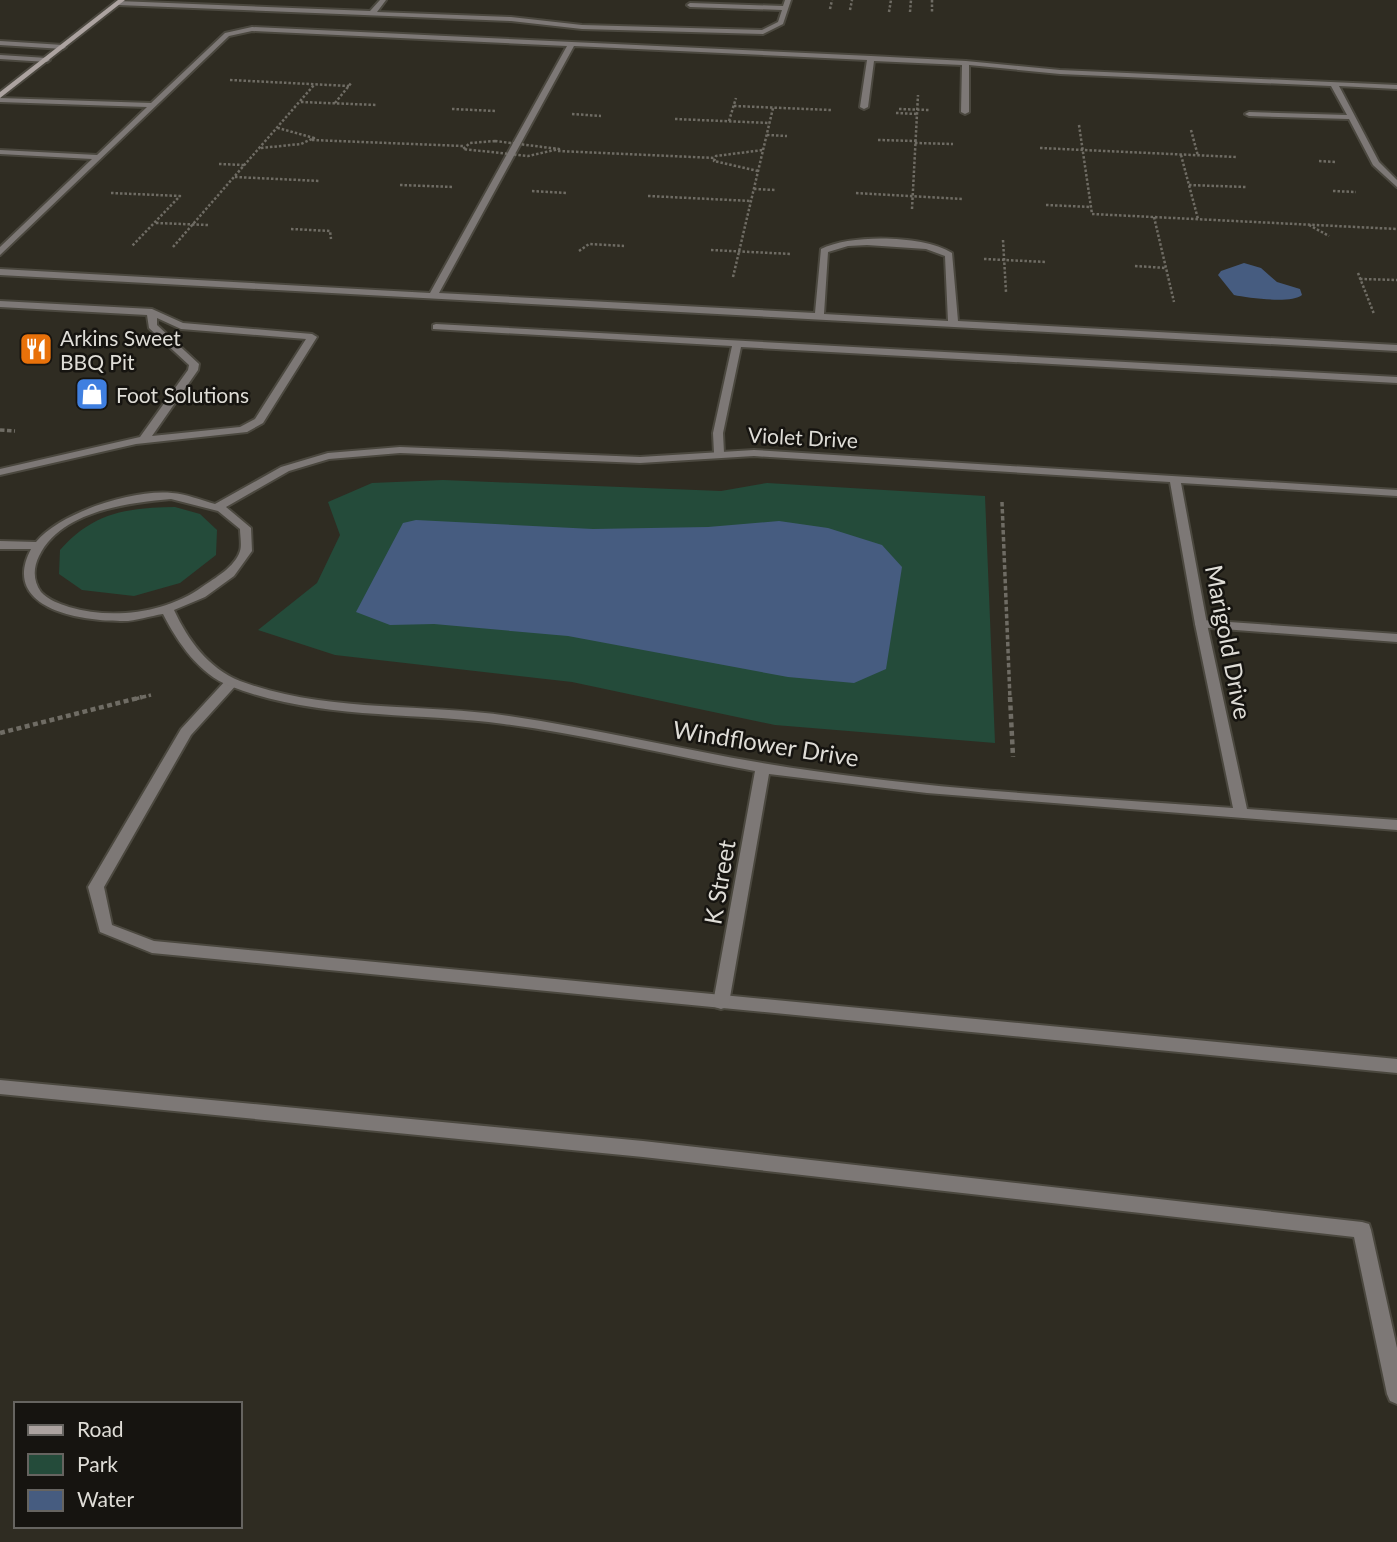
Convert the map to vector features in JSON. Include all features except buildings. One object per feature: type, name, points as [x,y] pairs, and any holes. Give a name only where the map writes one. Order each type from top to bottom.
[{"type":"main road","points":[[0,98],[120,2]]},
{"type":"street","points":[[372,13],[383,0]]},
{"type":"street","points":[[120,2],[511,19],[582,27],[763,32],[782,23],[788,4],[690,5]]},
{"type":"street","points":[[0,253],[96,157],[227,34],[252,29],[966,62],[1060,72],[1397,87]]},
{"type":"street","points":[[0,43],[63,47]]},
{"type":"street","points":[[432,297],[572,44]]},
{"type":"street","points":[[0,57],[47,60]]},
{"type":"street","points":[[864,107],[871,58]]},
{"type":"street","points":[[965,112],[966,62]]},
{"type":"street","points":[[1334,84],[1349,117],[1376,163],[1395,182]]},
{"type":"street","points":[[0,98],[152,105]]},
{"type":"street","points":[[1249,114],[1349,117]]},
{"type":"street","points":[[0,152],[96,157]]},
{"type":"street","points":[[818,318],[823,255],[828,246],[840,243],[909,244],[939,247],[950,257],[953,325]]},
{"type":"street","points":[[0,272],[1397,348]]},
{"type":"street","points":[[0,304],[152,312],[181,326],[312,337],[259,421],[243,430],[143,441],[0,472]]},
{"type":"street","points":[[143,441],[193,370],[194,364],[152,326],[152,312]]},
{"type":"street","points":[[436,327],[1397,380]]},
{"type":"street","points":[[719,453],[718,433],[737,344]]},
{"type":"street","name":"Violet Drive","points":[[219,506],[285,469],[328,456],[362,451],[469,451],[640,460],[719,453],[793,455],[1397,493]]},
{"type":"street","name":"Marigold Drive","points":[[1175,479],[1201,624],[1241,812]]},
{"type":"street","points":[[171,496],[219,506],[242,523],[248,541],[243,560],[226,579],[201,596],[167,609],[127,616],[89,616],[58,608],[36,594],[27,575],[32,555],[55,529],[103,506],[136,499],[171,496]]},
{"type":"street","points":[[0,545],[38,546]]},
{"type":"street","name":"Windflower Drive","points":[[167,609],[178,633],[199,659],[232,682],[273,695],[502,719],[763,768],[860,782],[1397,825]]},
{"type":"street","points":[[1201,624],[1397,638]]},
{"type":"street","points":[[232,682],[186,732],[96,887],[105,929],[152,947],[1397,1066]]},
{"type":"street","name":"K Street","points":[[721,1003],[763,768]]},
{"type":"street","points":[[0,1087],[643,1149],[1362,1230],[1397,1394]]},
{"type":"path","points":[[830,9],[832,0]]},
{"type":"path","points":[[850,10],[852,0]]},
{"type":"path","points":[[889,12],[891,0]]},
{"type":"path","points":[[910,12],[911,0]]},
{"type":"path","points":[[932,0],[932,13]]},
{"type":"path","points":[[909,244],[919,60]]},
{"type":"path","points":[[229,80],[351,84],[335,103]]},
{"type":"path","points":[[171,249],[315,84]]},
{"type":"path","points":[[729,121],[736,98]]},
{"type":"path","points":[[300,102],[377,105]]},
{"type":"path","points":[[734,106],[839,110]]},
{"type":"path","points":[[725,313],[773,107]]},
{"type":"path","points":[[864,107],[917,112]]},
{"type":"path","points":[[891,113],[965,112]]},
{"type":"path","points":[[676,119],[770,123]]},
{"type":"path","points":[[1079,125],[1092,214],[1397,229]]},
{"type":"path","points":[[277,128],[305,133],[312,140]]},
{"type":"path","points":[[1191,130],[1198,156]]},
{"type":"path","points":[[767,135],[787,135]]},
{"type":"path","points":[[876,139],[963,145]]},
{"type":"path","points":[[260,148],[312,140],[463,146]]},
{"type":"path","points":[[1040,148],[1236,157]]},
{"type":"path","points":[[558,151],[715,158],[725,153],[763,150]]},
{"type":"path","points":[[1181,155],[1198,219]]},
{"type":"path","points":[[715,158],[714,161],[725,166],[758,171]]},
{"type":"path","points":[[219,163],[245,165]]},
{"type":"path","points":[[234,177],[320,181]]},
{"type":"path","points":[[1189,185],[1245,187]]},
{"type":"path","points":[[754,189],[775,190]]},
{"type":"path","points":[[100,279],[180,197],[101,192]]},
{"type":"path","points":[[856,193],[962,199]]},
{"type":"path","points":[[648,196],[751,201]]},
{"type":"path","points":[[1045,205],[1091,207]]},
{"type":"path","points":[[1154,217],[1182,337]]},
{"type":"path","points":[[155,223],[208,225]]},
{"type":"path","points":[[1308,224],[1329,236]]},
{"type":"path","points":[[291,229],[330,231],[331,239]]},
{"type":"path","points":[[1003,240],[1009,327]]},
{"type":"path","points":[[579,251],[589,244],[624,246]]},
{"type":"path","points":[[711,250],[823,255]]},
{"type":"path","points":[[950,257],[1046,262]]},
{"type":"path","points":[[1135,266],[1166,268]]},
{"type":"path","points":[[1360,279],[1397,281]]},
{"type":"path","points":[[1001,491],[1013,757]]},
{"type":"path","points":[[0,733],[151,695]]},
{"type":"green space","points":[[443,480],[721,491],[767,483],[985,496],[995,743],[775,725],[572,682],[335,655],[258,630],[317,583],[340,535],[328,502],[372,483]]},
{"type":"green space","points":[[175,507],[200,514],[217,530],[216,555],[180,583],[134,596],[82,590],[59,574],[60,550],[85,527],[126,511]]},
{"type":"water","points":[[1244,263],[1261,268],[1277,282],[1300,289],[1302,295],[1280,300],[1234,295],[1218,275],[1221,271]]},
{"type":"water","points":[[416,520],[593,529],[708,527],[779,521],[828,528],[882,545],[902,567],[886,669],[854,683],[788,677],[568,636],[434,624],[390,625],[356,612],[403,523]]},
{"type":"place","name":"Arkins Sweet BBQ Pit","points":[[36,349]]},
{"type":"place","name":"Foot Solutions","points":[[92,394]]}]
